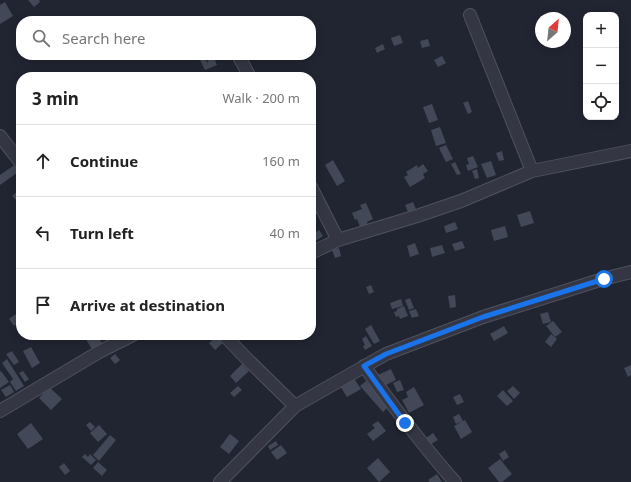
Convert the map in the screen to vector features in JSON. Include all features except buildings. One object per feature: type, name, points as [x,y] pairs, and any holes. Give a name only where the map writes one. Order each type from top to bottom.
[{"type":"street","points":[[470,15],[532,171]]},
{"type":"street","points":[[241,60],[247,72]]},
{"type":"street","points":[[0,136],[16,157]]},
{"type":"street","points":[[316,251],[338,240],[424,214],[461,201],[532,171],[631,151]]},
{"type":"street","points":[[316,197],[338,240]]},
{"type":"street","points":[[220,482],[295,406],[386,354],[483,317],[631,272]]},
{"type":"street","points":[[0,411],[99,352],[123,340]]},
{"type":"street","points":[[229,340],[295,406]]},
{"type":"street","points":[[364,366],[405,423],[455,482]]},
{"type":"route","points":[[405,423],[364,366],[386,354],[483,317],[604,279]]}]
